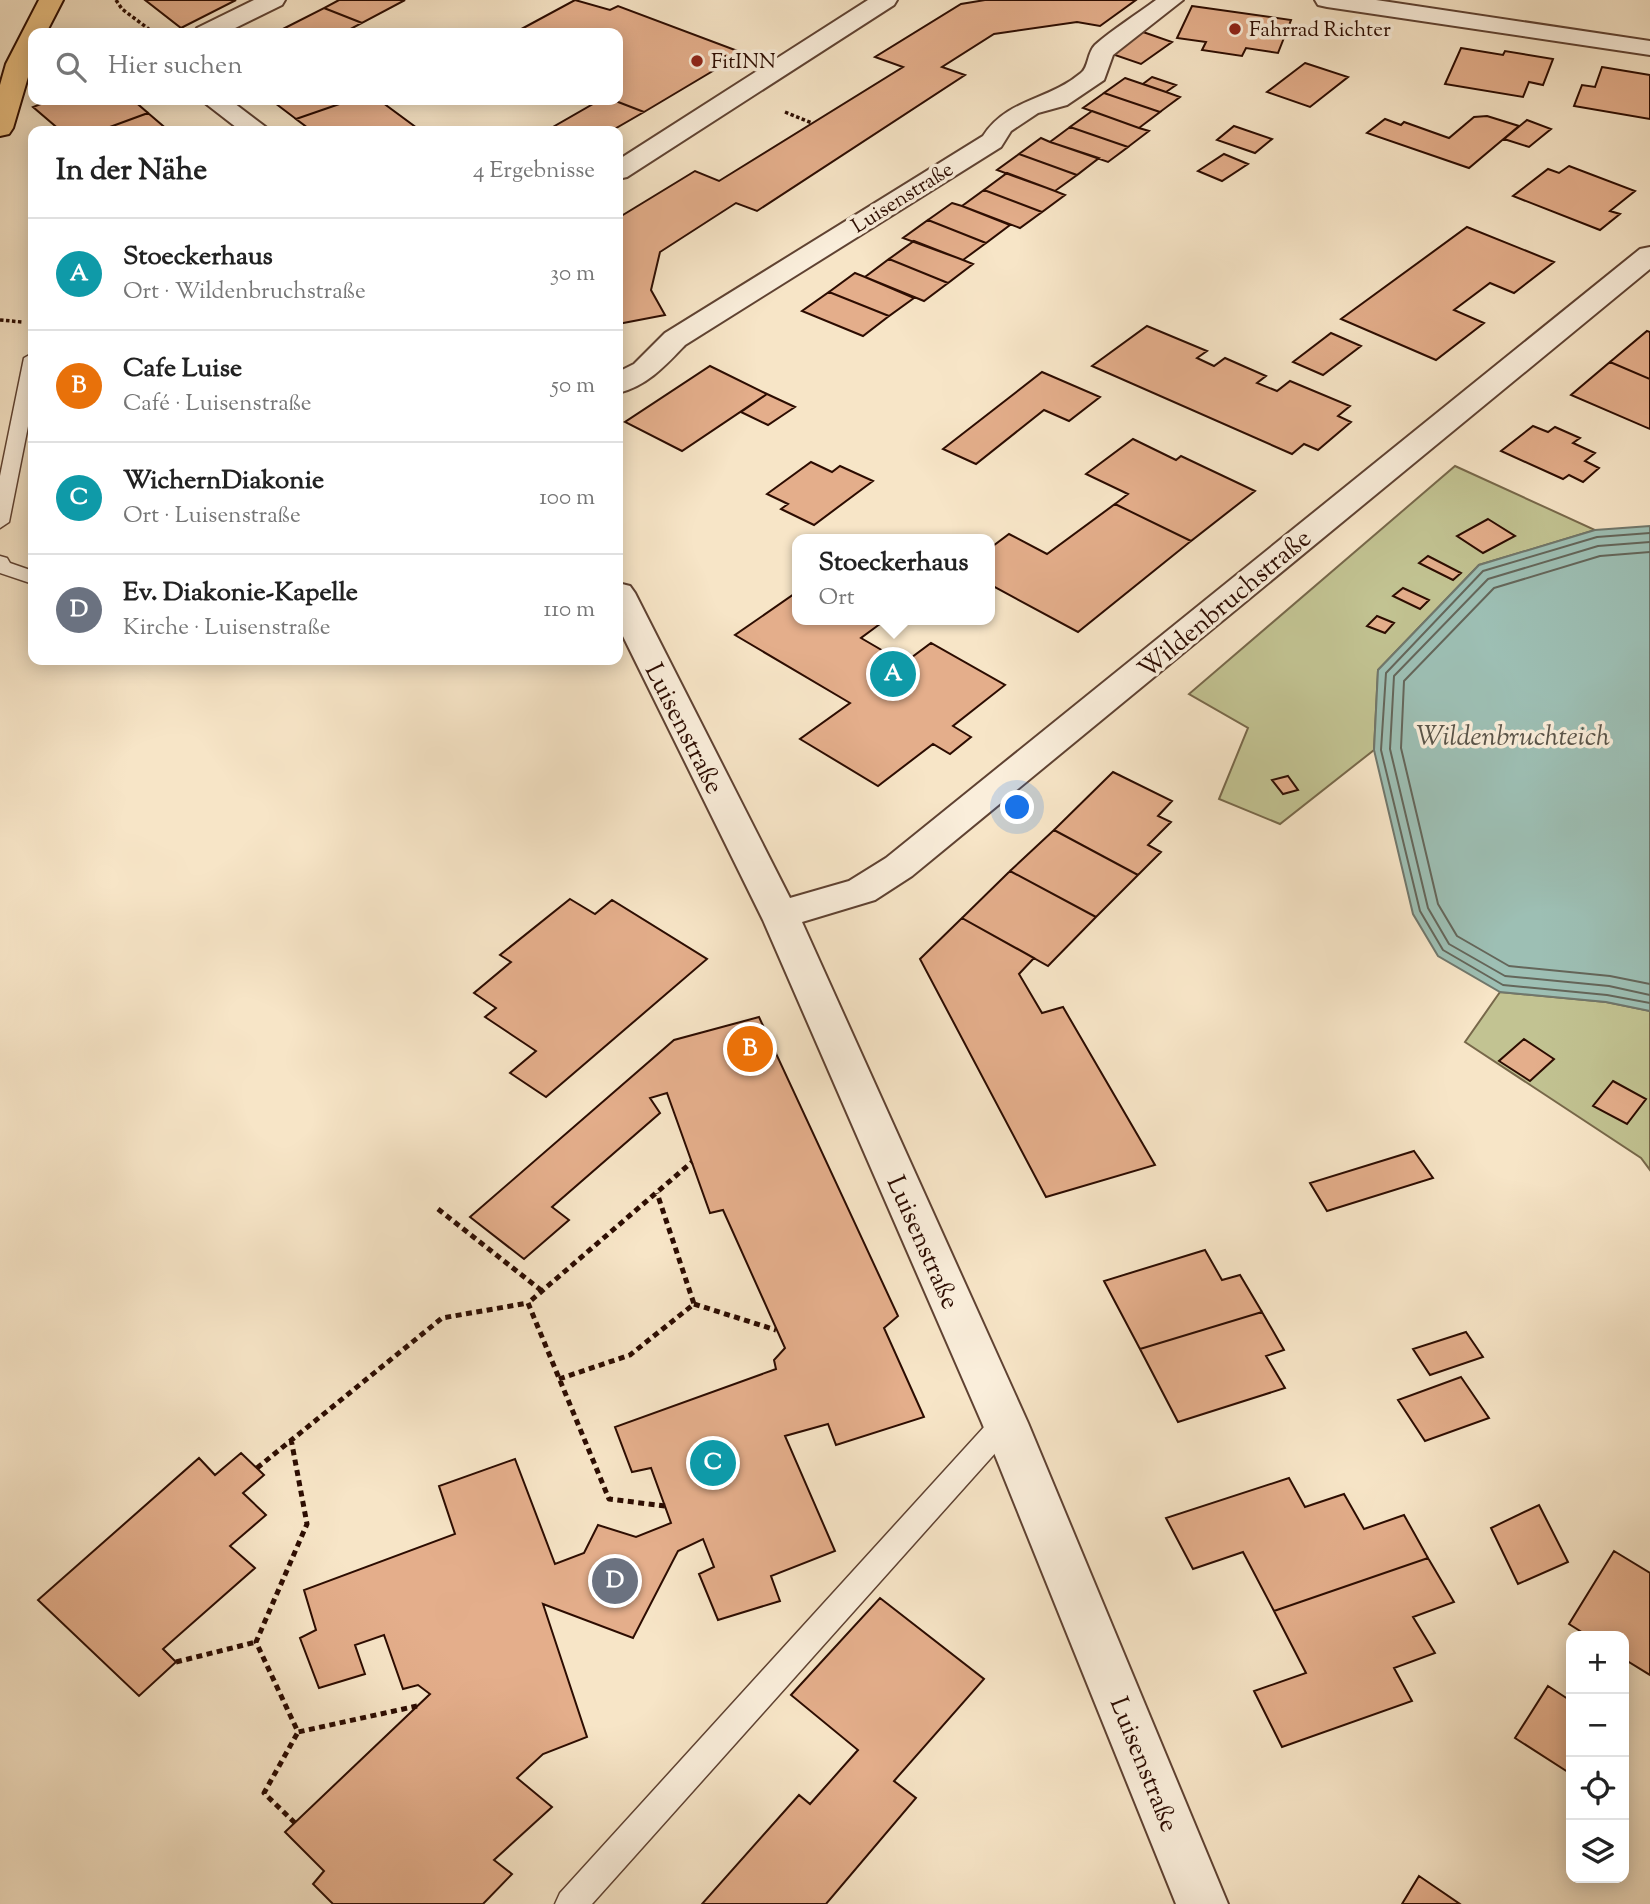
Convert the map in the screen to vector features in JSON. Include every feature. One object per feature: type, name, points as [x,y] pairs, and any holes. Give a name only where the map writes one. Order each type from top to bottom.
[{"type":"main road","points":[[37,28],[51,0]]},
{"type":"main road","points":[[0,128],[19,64],[28,46]]},
{"type":"street","points":[[216,28],[273,0]]},
{"type":"street","points":[[623,168],[885,0]]},
{"type":"street","name":"Luisenstraße","points":[[623,381],[644,370],[676,339],[992,141],[1002,126],[1029,108],[1058,100],[1095,75],[1102,52],[1171,0]]},
{"type":"street","points":[[1327,0],[1650,48]]},
{"type":"street","points":[[221,105],[251,126]]},
{"type":"street","name":"Wildenbruchstraße","points":[[779,915],[862,891],[899,867],[1650,255]]},
{"type":"street","name":"Luisenstraße","points":[[623,603],[779,915],[1005,1423],[1202,1904]]},
{"type":"lane","points":[[0,522],[28,383]]},
{"type":"lane","points":[[0,562],[2,567],[28,576]]},
{"type":"lane","points":[[571,1904],[1005,1423]]},
{"type":"path","points":[[117,0],[122,9],[147,28]]},
{"type":"path","points":[[0,320],[28,323]]},
{"type":"path","points":[[257,1468],[442,1318],[528,1303],[692,1162]]},
{"type":"path","points":[[657,1193],[694,1304]]},
{"type":"path","points":[[438,1209],[542,1292]]},
{"type":"path","points":[[528,1303],[609,1499],[664,1506]]},
{"type":"path","points":[[694,1304],[776,1330]]},
{"type":"path","points":[[559,1378],[630,1355],[694,1304]]},
{"type":"path","points":[[291,1439],[307,1524],[256,1642],[298,1732]]},
{"type":"path","points":[[176,1662],[256,1642]]},
{"type":"path","points":[[295,1823],[264,1793],[298,1732],[416,1706]]},
{"type":"green space","points":[[1455,466],[1595,530],[1479,565],[1378,670],[1374,750],[1280,824],[1219,799],[1248,728],[1189,694]]},
{"type":"green space","points":[[1500,992],[1606,1002],[1650,1011],[1650,1170],[1641,1158],[1465,1042]]},
{"type":"water","name":"Wildenbruchteich","points":[[1650,526],[1650,1011],[1606,1002],[1500,992],[1438,956],[1413,914],[1374,750],[1378,670],[1479,565],[1595,530]]},
{"type":"building","points":[[145,0],[236,0],[181,28]]},
{"type":"building","points":[[339,0],[405,0],[362,23],[324,8]]},
{"type":"building","points":[[575,0],[610,10],[618,6],[743,53],[644,112],[623,104],[623,28],[523,28]]},
{"type":"building","points":[[985,0],[1136,0],[1100,26],[1077,22],[994,34],[942,67],[965,75],[757,211],[736,203],[660,252],[651,290],[665,315],[623,323],[623,215],[695,171],[719,181],[903,67],[875,57],[961,4]]},
{"type":"building","name":"Fahrrad Richter","points":[[1192,6],[1291,20],[1278,53],[1246,48],[1242,56],[1202,50],[1206,42],[1177,38]]},
{"type":"building","points":[[324,8],[362,23],[352,28],[285,28]]},
{"type":"building","points":[[1143,32],[1172,42],[1141,64],[1112,54]]},
{"type":"building","points":[[1461,48],[1503,55],[1505,51],[1553,59],[1543,85],[1529,82],[1523,97],[1445,84]]},
{"type":"building","points":[[1305,63],[1348,77],[1310,107],[1267,92]]},
{"type":"building","points":[[1602,67],[1650,75],[1650,119],[1574,106],[1582,85],[1595,87]]},
{"type":"building","points":[[1152,77],[1176,85],[1166,92],[1143,84]]},
{"type":"building","points":[[1125,78],[1180,97],[1160,112],[1104,93]]},
{"type":"building","points":[[1104,93],[1160,112],[1139,128],[1083,108]]},
{"type":"building","points":[[623,104],[644,112],[620,126],[555,126],[591,105]]},
{"type":"building","points":[[139,105],[148,113],[113,126],[55,126],[33,107]]},
{"type":"building","points":[[278,105],[337,105],[296,119]]},
{"type":"building","points":[[337,105],[386,105],[414,126],[305,126],[296,119]]},
{"type":"building","points":[[1092,111],[1149,131],[1128,147],[1070,127]]},
{"type":"building","points":[[148,113],[163,126],[113,126]]},
{"type":"building","points":[[1487,116],[1519,126],[1469,168],[1367,133],[1385,119],[1401,125],[1404,122],[1449,138],[1474,117]]},
{"type":"building","points":[[1527,120],[1551,129],[1529,147],[1504,139]]},
{"type":"building","points":[[1234,126],[1272,139],[1255,153],[1217,140]]},
{"type":"building","points":[[1070,127],[1128,147],[1108,162],[1050,142]]},
{"type":"building","points":[[1041,138],[1099,158],[1077,175],[1019,154]]},
{"type":"building","points":[[1019,154],[1077,175],[1055,191],[997,170]]},
{"type":"building","points":[[1224,154],[1248,164],[1222,181],[1198,171]]},
{"type":"building","points":[[1569,166],[1635,191],[1610,211],[1620,214],[1600,230],[1513,196],[1548,169],[1559,173]]},
{"type":"building","points":[[1007,173],[1065,195],[1042,212],[984,190]]},
{"type":"building","points":[[984,190],[1042,212],[1020,228],[962,206]]},
{"type":"building","points":[[952,203],[1010,225],[986,243],[928,220]]},
{"type":"building","points":[[928,220],[986,243],[963,260],[903,238]]},
{"type":"building","points":[[1467,227],[1554,262],[1514,293],[1490,283],[1454,310],[1484,323],[1436,360],[1341,319]]},
{"type":"building","points":[[914,241],[973,264],[948,283],[889,259]]},
{"type":"building","points":[[889,259],[948,283],[924,301],[865,277]]},
{"type":"building","points":[[855,273],[914,298],[889,316],[829,292]]},
{"type":"building","points":[[829,292],[889,316],[863,336],[802,311]]},
{"type":"building","points":[[1147,326],[1207,351],[1197,358],[1214,366],[1225,358],[1266,376],[1257,383],[1277,391],[1290,381],[1350,406],[1338,416],[1351,422],[1318,450],[1304,444],[1292,454],[1092,366]]},
{"type":"building","points":[[1647,331],[1650,332],[1650,379],[1610,362]]},
{"type":"building","points":[[1331,333],[1361,346],[1323,375],[1293,362]]},
{"type":"building","points":[[1610,362],[1650,379],[1650,429],[1571,395]]},
{"type":"building","points":[[710,366],[767,394],[682,451],[625,422]]},
{"type":"building","points":[[1042,372],[1100,397],[1069,421],[1044,410],[976,464],[943,449]]},
{"type":"building","points":[[767,394],[795,407],[768,425],[741,412]]},
{"type":"building","points":[[1533,426],[1548,432],[1555,427],[1580,438],[1573,443],[1595,453],[1585,461],[1599,468],[1583,482],[1569,475],[1563,479],[1501,451]]},
{"type":"building","points":[[1133,439],[1176,460],[1181,456],[1255,491],[1191,541],[1115,504],[1128,494],[1086,474]]},
{"type":"building","points":[[811,462],[832,472],[840,466],[873,481],[814,525],[781,509],[788,504],[767,494]]},
{"type":"building","points":[[1115,504],[1191,541],[1078,632],[995,587],[995,544],[1009,534],[1047,554]]},
{"type":"building","points":[[1488,519],[1515,536],[1483,553],[1457,536]]},
{"type":"building","points":[[1428,556],[1461,573],[1453,580],[1419,563]]},
{"type":"building","points":[[1403,588],[1429,600],[1420,609],[1393,596]]},
{"type":"building","points":[[792,595],[792,625],[879,625],[861,638],[904,663],[931,643],[1005,685],[953,726],[971,737],[950,754],[933,744],[878,786],[800,739],[850,703],[735,635]]},
{"type":"building","points":[[1377,616],[1394,623],[1385,633],[1367,626]]},
{"type":"building","points":[[1113,772],[1172,801],[1158,816],[1171,822],[1148,845],[1161,852],[1138,875],[1054,830]]},
{"type":"building","points":[[1288,776],[1298,790],[1283,794],[1272,780]]},
{"type":"building","points":[[1054,830],[1138,875],[1096,917],[1010,871]]},
{"type":"building","points":[[1010,871],[1096,917],[1048,966],[962,918]]},
{"type":"building","points":[[570,899],[595,914],[612,900],[707,959],[546,1097],[510,1073],[536,1051],[485,1017],[496,1008],[474,993],[511,962],[500,955]]},
{"type":"building","points":[[962,918],[1034,958],[1019,974],[1042,1013],[1063,1007],[1155,1165],[1046,1197],[920,959]]},
{"type":"building","points":[[759,1017],[898,1316],[884,1328],[924,1417],[836,1445],[828,1424],[785,1436],[835,1551],[771,1576],[780,1601],[718,1620],[699,1574],[714,1567],[703,1539],[678,1551],[633,1638],[543,1604],[587,1737],[543,1754],[517,1778],[552,1807],[494,1860],[512,1874],[483,1904],[333,1904],[313,1884],[324,1871],[285,1832],[430,1694],[418,1685],[403,1689],[384,1635],[355,1645],[365,1674],[319,1688],[300,1638],[316,1630],[304,1590],[455,1534],[439,1486],[515,1459],[555,1564],[584,1553],[598,1525],[636,1537],[671,1523],[651,1468],[632,1472],[615,1427],[776,1369],[774,1360],[785,1348],[723,1210],[710,1213],[667,1093],[650,1098],[660,1113],[552,1207],[569,1220],[524,1259],[470,1217],[674,1040]]},
{"type":"building","points":[[1524,1039],[1554,1059],[1530,1081],[1499,1061]]},
{"type":"building","points":[[1613,1081],[1646,1099],[1627,1124],[1593,1106]]},
{"type":"building","points":[[1414,1151],[1433,1178],[1327,1211],[1310,1183]]},
{"type":"building","points":[[1205,1250],[1222,1280],[1240,1275],[1262,1312],[1140,1349],[1104,1281]]},
{"type":"building","points":[[1262,1312],[1284,1350],[1266,1356],[1285,1388],[1178,1422],[1140,1349]]},
{"type":"building","points":[[1466,1332],[1483,1357],[1430,1375],[1413,1349]]},
{"type":"building","points":[[1461,1377],[1489,1418],[1425,1441],[1398,1400]]},
{"type":"building","points":[[241,1453],[264,1475],[243,1493],[266,1515],[230,1546],[255,1568],[163,1649],[176,1662],[139,1696],[38,1600],[199,1458],[215,1475]]},
{"type":"building","points":[[1289,1478],[1305,1507],[1344,1494],[1364,1529],[1404,1515],[1428,1558],[1274,1611],[1243,1552],[1193,1569],[1166,1518]]},
{"type":"building","points":[[1539,1505],[1568,1562],[1518,1584],[1491,1528]]},
{"type":"building","points":[[1614,1551],[1650,1573],[1650,1675],[1629,1662],[1629,1631],[1580,1631],[1569,1624]]},
{"type":"building","points":[[1428,1558],[1454,1602],[1413,1617],[1435,1653],[1394,1668],[1412,1701],[1282,1747],[1254,1691],[1306,1673],[1274,1611]]},
{"type":"building","points":[[880,1598],[984,1679],[894,1781],[916,1798],[826,1904],[702,1904],[799,1795],[810,1804],[858,1750],[791,1695]]},
{"type":"building","points":[[1548,1686],[1566,1698],[1566,1771],[1515,1738]]},
{"type":"building","points":[[1419,1876],[1460,1904],[1402,1904]]},
{"type":"place","name":"Fahrrad Richter","points":[[1235,29]]},
{"type":"place","name":"FitINN","points":[[697,61]]},
{"type":"place","name":"Stoeckerhaus","points":[[893,674]]},
{"type":"place","name":"Cafe Luise","points":[[750,1049]]},
{"type":"place","name":"WichernDiakonie","points":[[713,1463]]},
{"type":"place","name":"Ev. Diakonie-Kapelle","points":[[615,1581]]}]
